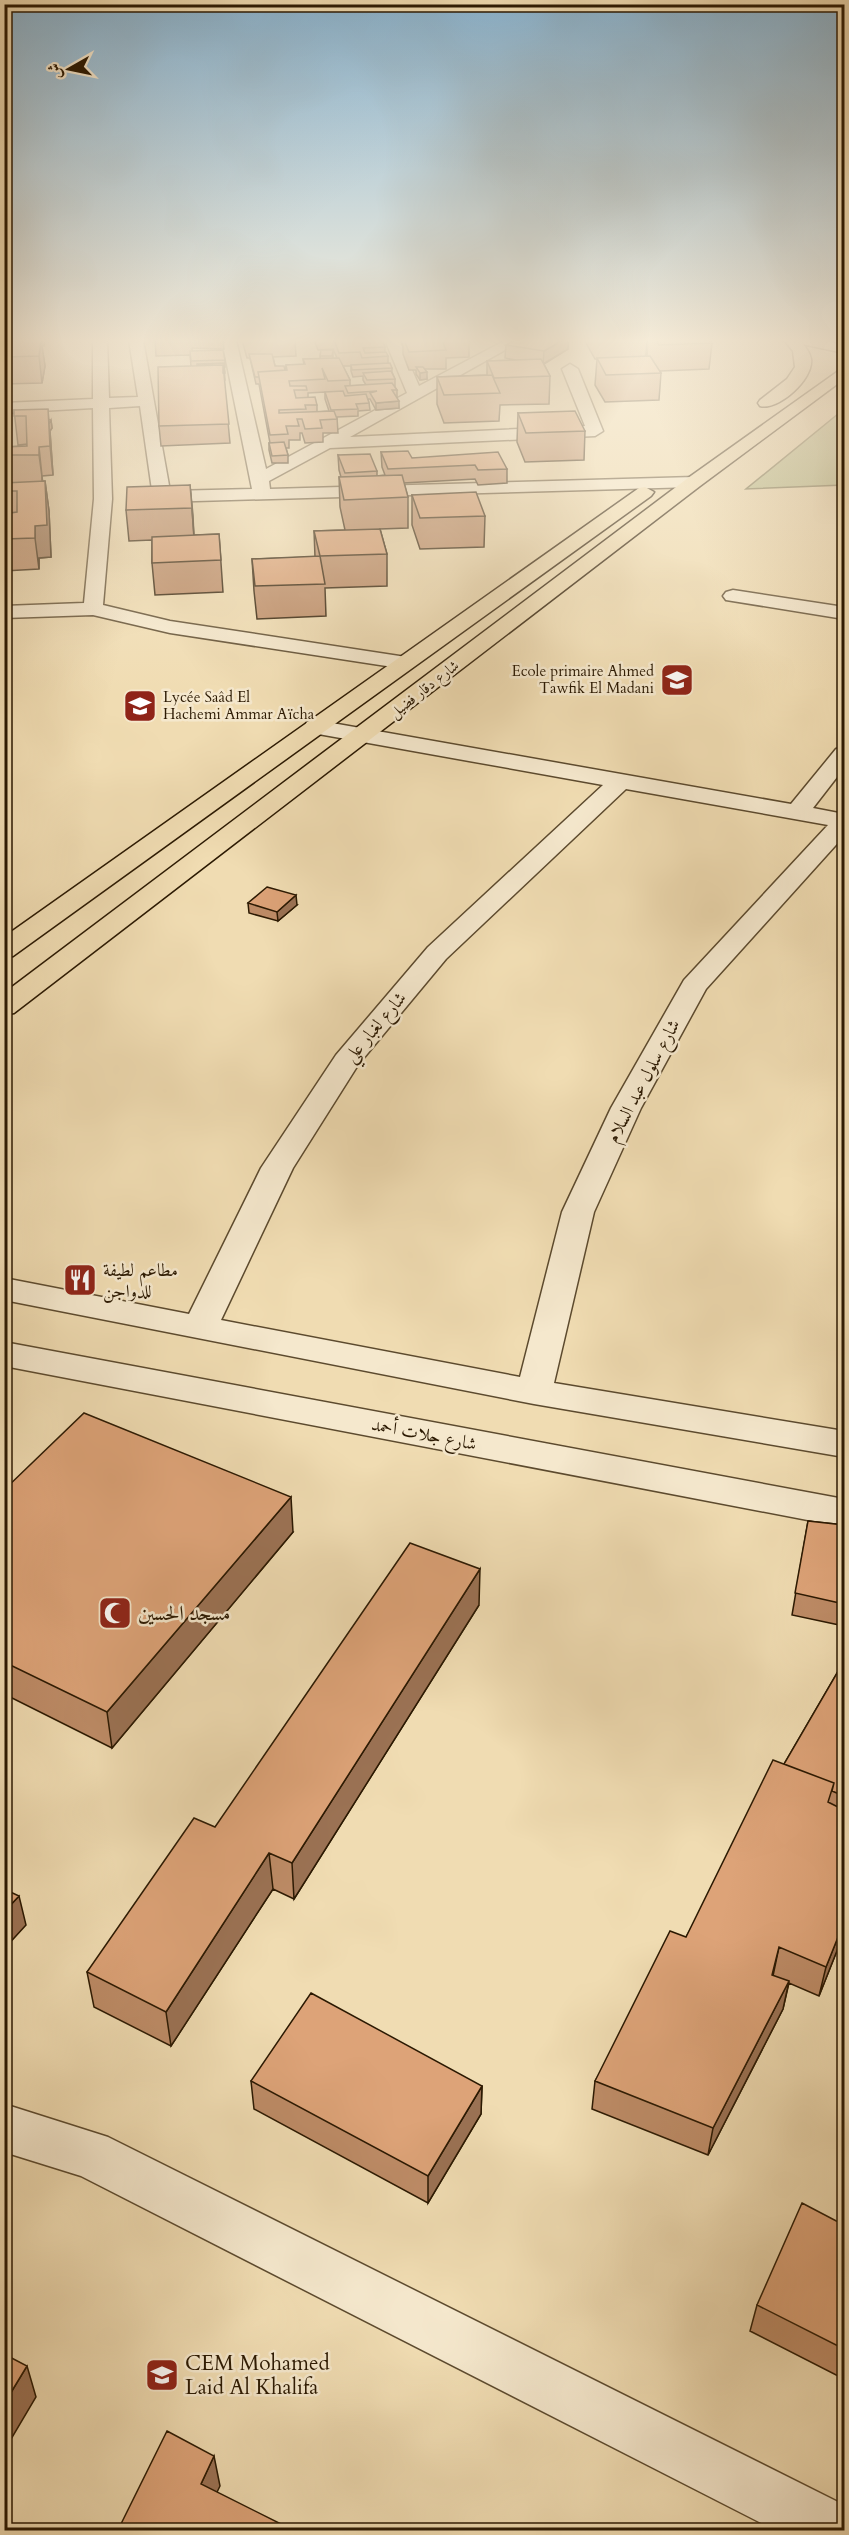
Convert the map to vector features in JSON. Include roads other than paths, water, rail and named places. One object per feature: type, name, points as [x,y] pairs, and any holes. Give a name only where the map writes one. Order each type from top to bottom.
[{"type":"main road","name":"شارع دقار فضيل","points":[[4,1007],[363,736],[690,472],[711,458]]},
{"type":"main road","name":"شارع دقار فضيل","points":[[4,950],[658,483]]},
{"type":"street","points":[[93,609],[103,499],[102,458]]},
{"type":"street","points":[[156,458],[162,497]]},
{"type":"street","points":[[255,458],[261,487]]},
{"type":"street","points":[[261,487],[303,458]]},
{"type":"street","points":[[103,499],[162,497],[261,487],[658,483],[690,472]]},
{"type":"street","points":[[733,596],[844,613]]},
{"type":"street","points":[[4,612],[93,609],[170,627],[406,663]]},
{"type":"street","points":[[336,713],[804,804],[844,821]]},
{"type":"street","points":[[315,727],[621,781],[804,804],[844,803]]},
{"type":"street","points":[[804,804],[844,754]]},
{"type":"street","name":"شارع لغبار علي","points":[[200,1327],[277,1168],[346,1061],[437,953],[621,781]]},
{"type":"street","name":"شارع سلول عبد السلام","points":[[534,1392],[578,1212],[626,1108],[694,986],[844,821]]},
{"type":"street","points":[[4,1289],[534,1392],[844,1444]]},
{"type":"street","name":"شارع جلات أحمد","points":[[4,1354],[844,1513]]},
{"type":"street","points":[[4,2128],[90,2154],[834,2530]]},
{"type":"place","name":"Ecole primaire Ahmed Tawfik El Madani","points":[[677,680]]},
{"type":"place","name":"Lycée Saâd El Hachemi Ammar Aïcha","points":[[140,706]]},
{"type":"place","name":"مطاعم لطيفة للدواجن","points":[[80,1280]]},
{"type":"place","name":"مسجد الحسين","points":[[115,1613]]},
{"type":"place","name":"CEM Mohamed Laid Al Khalifa","points":[[162,2375]]}]
